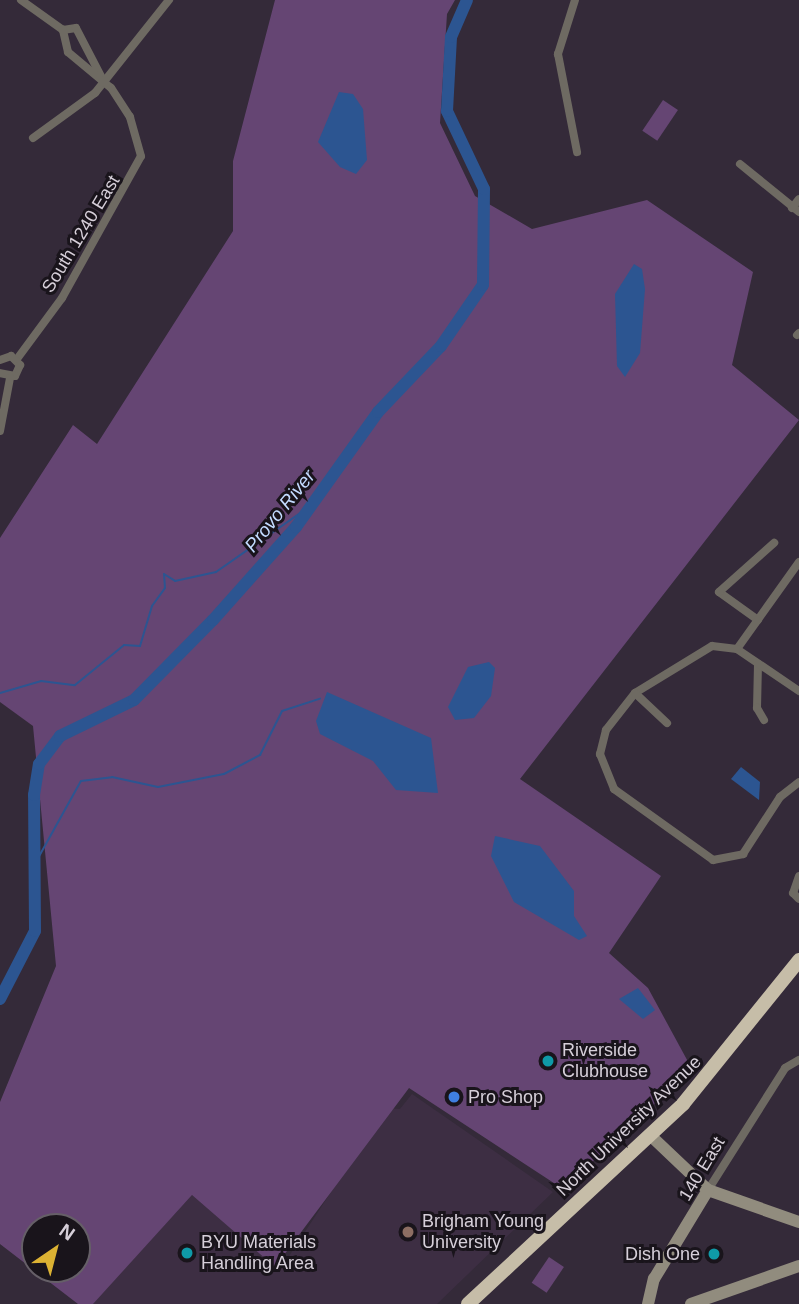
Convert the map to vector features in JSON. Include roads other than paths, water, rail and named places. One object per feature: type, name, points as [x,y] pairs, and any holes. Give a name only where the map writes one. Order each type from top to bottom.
[{"type":"highway","name":"North University Avenue","points":[[468,1304],[651,1136],[736,1046],[799,960]]},
{"type":"street","points":[[21,0],[63,30],[68,52],[104,82]]},
{"type":"street","points":[[33,138],[104,82],[169,0]]},
{"type":"street","points":[[575,0],[558,54],[578,152]]},
{"type":"street","points":[[63,30],[76,28],[85,39],[104,82]]},
{"type":"street","name":"South 1240 East","points":[[10,378],[20,369],[17,359],[58,303],[136,172],[136,127],[104,82]]},
{"type":"street","points":[[740,164],[796,210],[799,199]]},
{"type":"street","points":[[0,360],[17,359]]},
{"type":"street","points":[[0,373],[10,378],[0,431]]},
{"type":"street","points":[[758,620],[721,594],[725,583],[774,543]]},
{"type":"street","points":[[737,649],[799,562]]},
{"type":"street","points":[[799,691],[737,649],[702,649],[635,693],[601,741],[603,769],[614,789],[698,855],[730,860],[759,837],[780,797],[799,782]]},
{"type":"street","points":[[758,664],[757,708],[764,720]]},
{"type":"street","points":[[635,693],[667,723]]},
{"type":"street","points":[[799,876],[793,893],[799,899]]},
{"type":"street","name":"140 East","points":[[648,1304],[654,1279],[708,1190],[784,1069],[799,1060]]},
{"type":"street","points":[[651,1136],[708,1190],[799,1222]]},
{"type":"street","points":[[691,1304],[799,1266]]},
{"type":"water","points":[[339,92],[353,94],[363,109],[367,160],[356,174],[340,167],[318,142]]},
{"type":"water","points":[[634,264],[642,269],[645,289],[640,353],[625,377],[617,366],[615,294]]},
{"type":"water","points":[[489,662],[495,668],[491,696],[474,718],[455,720],[448,707],[468,667]]},
{"type":"water","points":[[327,692],[431,738],[438,793],[396,790],[373,761],[320,734],[316,721]]},
{"type":"water","points":[[741,767],[760,782],[759,800],[731,779]]},
{"type":"water","points":[[495,836],[540,846],[574,891],[574,916],[587,936],[579,940],[514,902],[491,856]]},
{"type":"water","points":[[638,988],[655,1010],[643,1019],[619,999]]},
{"type":"waterway","name":"Provo River","points":[[0,999],[35,931],[34,795],[39,764],[60,736],[134,700],[213,620],[296,527],[378,412],[441,346],[483,285],[484,189],[447,111],[451,37],[467,0]]},
{"type":"waterway","points":[[0,693],[41,681],[75,685],[124,645],[140,646],[152,606],[165,588],[164,574],[175,581],[216,572],[313,504]]},
{"type":"waterway","points":[[37,860],[81,781],[112,777],[158,787],[224,774],[260,755],[282,711],[320,699]]},
{"type":"place","name":"Riverside Clubhouse","points":[[548,1061]]},
{"type":"place","name":"Pro Shop","points":[[454,1097]]},
{"type":"place","name":"Brigham Young University","points":[[408,1232]]},
{"type":"place","name":"BYU Materials Handling Area","points":[[187,1253]]},
{"type":"place","name":"Dish One","points":[[714,1254]]}]
